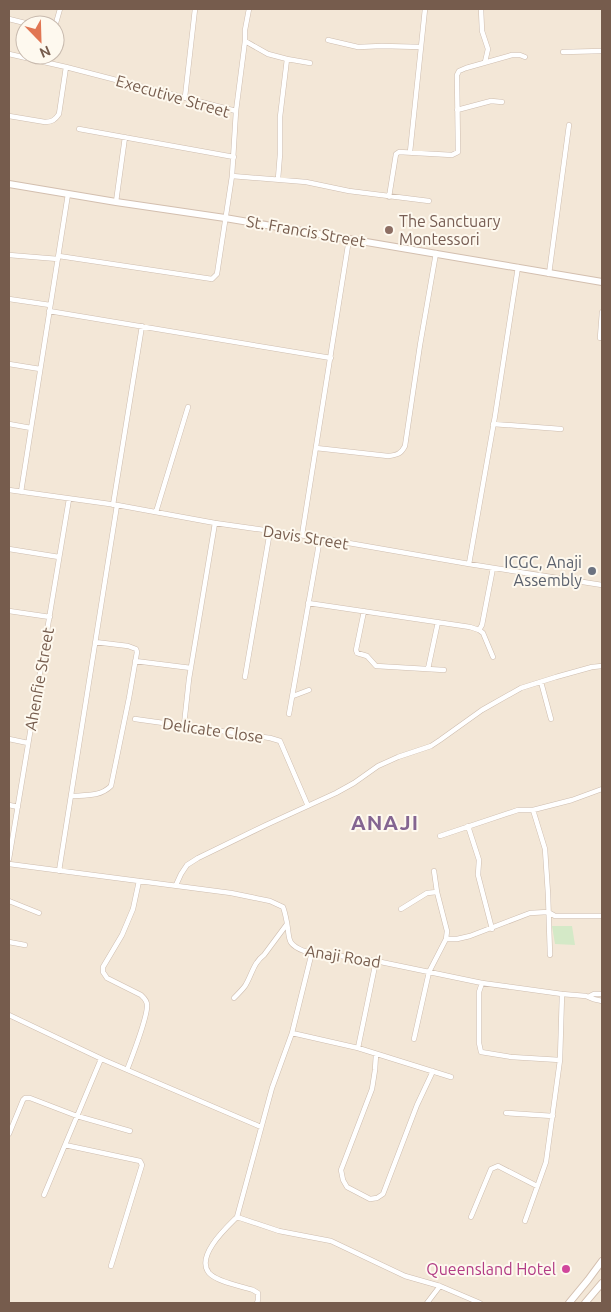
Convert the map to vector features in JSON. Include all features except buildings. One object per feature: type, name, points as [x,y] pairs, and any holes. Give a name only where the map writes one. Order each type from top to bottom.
[{"type":"street","points":[[185,97],[196,9]]},
{"type":"street","points":[[236,111],[249,9]]},
{"type":"street","points":[[410,152],[425,9]]},
{"type":"street","points":[[481,9],[482,31],[488,49],[485,62]]},
{"type":"street","points":[[328,40],[358,47],[421,47]]},
{"type":"street","points":[[245,41],[268,54],[310,63]]},
{"type":"street","points":[[563,52],[602,51]]},
{"type":"street","name":"Executive Street","points":[[9,54],[236,111],[232,176],[217,274],[212,279],[58,257]]},
{"type":"street","points":[[389,197],[396,154],[399,152],[452,155],[458,152],[457,75],[459,71],[512,55],[525,57]]},
{"type":"street","points":[[278,179],[280,117],[287,59]]},
{"type":"street","points":[[9,116],[45,122],[51,122],[56,119],[59,114],[66,67]]},
{"type":"street","points":[[458,110],[491,101],[502,102]]},
{"type":"street","points":[[549,274],[569,124]]},
{"type":"street","points":[[79,129],[234,157]]},
{"type":"street","points":[[116,202],[125,137]]},
{"type":"street","points":[[232,176],[306,182],[349,191],[429,202]]},
{"type":"street","name":"St. Francis Street","points":[[9,184],[225,218],[602,282]]},
{"type":"street","points":[[21,492],[68,194]]},
{"type":"street","points":[[302,536],[349,239]]},
{"type":"street","points":[[316,448],[388,456],[397,455],[406,446],[420,345],[436,253]]},
{"type":"street","points":[[9,255],[58,257]]},
{"type":"street","points":[[469,564],[518,267]]},
{"type":"street","points":[[9,299],[142,326],[331,358]]},
{"type":"street","points":[[600,338],[602,312]]},
{"type":"street","points":[[59,871],[142,326]]},
{"type":"street","points":[[9,364],[40,369]]},
{"type":"street","points":[[156,512],[188,407]]},
{"type":"street","points":[[9,424],[31,428]]},
{"type":"street","points":[[493,424],[561,429]]},
{"type":"street","name":"Davis Street","points":[[9,490],[115,505],[215,523],[320,538],[602,585]]},
{"type":"street","name":"Ahenfie Street","points":[[9,859],[69,500]]},
{"type":"street","points":[[184,725],[190,668],[215,523]]},
{"type":"street","points":[[245,676],[270,531]]},
{"type":"street","points":[[289,714],[320,538]]},
{"type":"street","points":[[9,549],[59,557]]},
{"type":"street","points":[[479,630],[482,625],[493,568]]},
{"type":"street","points":[[308,603],[438,622],[479,630],[492,657]]},
{"type":"street","points":[[9,611],[50,617]]},
{"type":"street","points":[[364,611],[357,653],[367,656],[376,666],[444,670]]},
{"type":"street","points":[[428,669],[438,622]]},
{"type":"street","points":[[71,796],[93,795],[106,791],[111,786],[137,652],[136,649],[128,646],[95,642]]},
{"type":"street","points":[[135,661],[190,668]]},
{"type":"street","points":[[176,885],[187,865],[198,858],[336,793],[378,766],[431,746],[482,710],[521,688],[592,667],[602,666]]},
{"type":"street","points":[[541,682],[551,719]]},
{"type":"street","points":[[293,696],[309,690]]},
{"type":"street","name":"Delicate Close","points":[[135,719],[280,741],[308,806]]},
{"type":"street","points":[[9,739],[28,743]]},
{"type":"street","points":[[440,836],[518,810],[533,810],[572,800],[602,789]]},
{"type":"street","points":[[9,805],[18,807]]},
{"type":"street","points":[[533,810],[544,849],[550,955]]},
{"type":"street","points":[[468,826],[479,860],[478,875],[492,929]]},
{"type":"street","name":"Anaji Road","points":[[9,864],[176,885],[270,901],[283,907],[288,924],[290,943],[296,948],[312,952],[376,961],[482,984],[562,994],[590,996],[602,994]]},
{"type":"street","points":[[414,1039],[429,972],[446,939],[447,931],[436,892],[434,871]]},
{"type":"street","points":[[127,1070],[147,1006],[145,999],[141,995],[107,978],[103,972],[103,967],[122,935],[133,910],[139,880]]},
{"type":"street","points":[[401,909],[427,893],[436,892]]},
{"type":"street","points":[[9,901],[39,913]]},
{"type":"street","points":[[446,939],[470,936],[530,913],[548,912],[555,916],[602,916]]},
{"type":"street","points":[[234,998],[245,986],[252,969],[259,959],[288,924]]},
{"type":"street","points":[[9,942],[25,945]]},
{"type":"street","points":[[257,1303],[258,1293],[215,1277],[208,1272],[206,1263],[210,1247],[237,1217],[272,1088],[292,1034],[312,952]]},
{"type":"street","points":[[358,1048],[376,961]]},
{"type":"street","points":[[482,984],[479,992],[481,1052],[511,1057],[560,1060]]},
{"type":"street","points":[[525,1221],[546,1162],[560,1060],[562,994]]},
{"type":"street","name":"Anaji Road","points":[[590,996],[593,999],[602,1001]]},
{"type":"street","points":[[9,1015],[101,1059],[261,1127]]},
{"type":"street","points":[[292,1034],[358,1048],[451,1077]]},
{"type":"street","points":[[376,1054],[372,1088],[341,1170],[347,1188],[370,1199],[377,1198],[383,1194],[417,1105],[433,1071]]},
{"type":"street","points":[[44,1195],[101,1059]]},
{"type":"street","points":[[9,1134],[23,1100],[26,1098],[77,1116],[130,1131]]},
{"type":"street","points":[[506,1113],[553,1116]]},
{"type":"street","points":[[65,1145],[140,1161],[142,1165],[111,1266]]},
{"type":"street","points":[[471,1217],[491,1169],[498,1166],[537,1186]]},
{"type":"street","points":[[237,1217],[279,1231],[331,1241],[405,1276],[440,1286],[480,1303]]},
{"type":"street","points":[[569,1303],[602,1261]]},
{"type":"street","points":[[585,1303],[602,1283]]},
{"type":"street","points":[[427,1303],[440,1286]]},
{"type":"shaded area","points":[[9,9],[602,9],[602,1303],[9,1303]]},
{"type":"green space","points":[[552,926],[572,926],[575,945],[555,944]]},
{"type":"place","name":"The Sanctuary Montessori","points":[[389,230]]},
{"type":"place","name":"ICGC, Anaji Assembly","points":[[592,571]]},
{"type":"place","name":"Queensland Hotel","points":[[566,1269]]},
{"type":"district","name":"ANAJI","points":[[385,822]]}]
